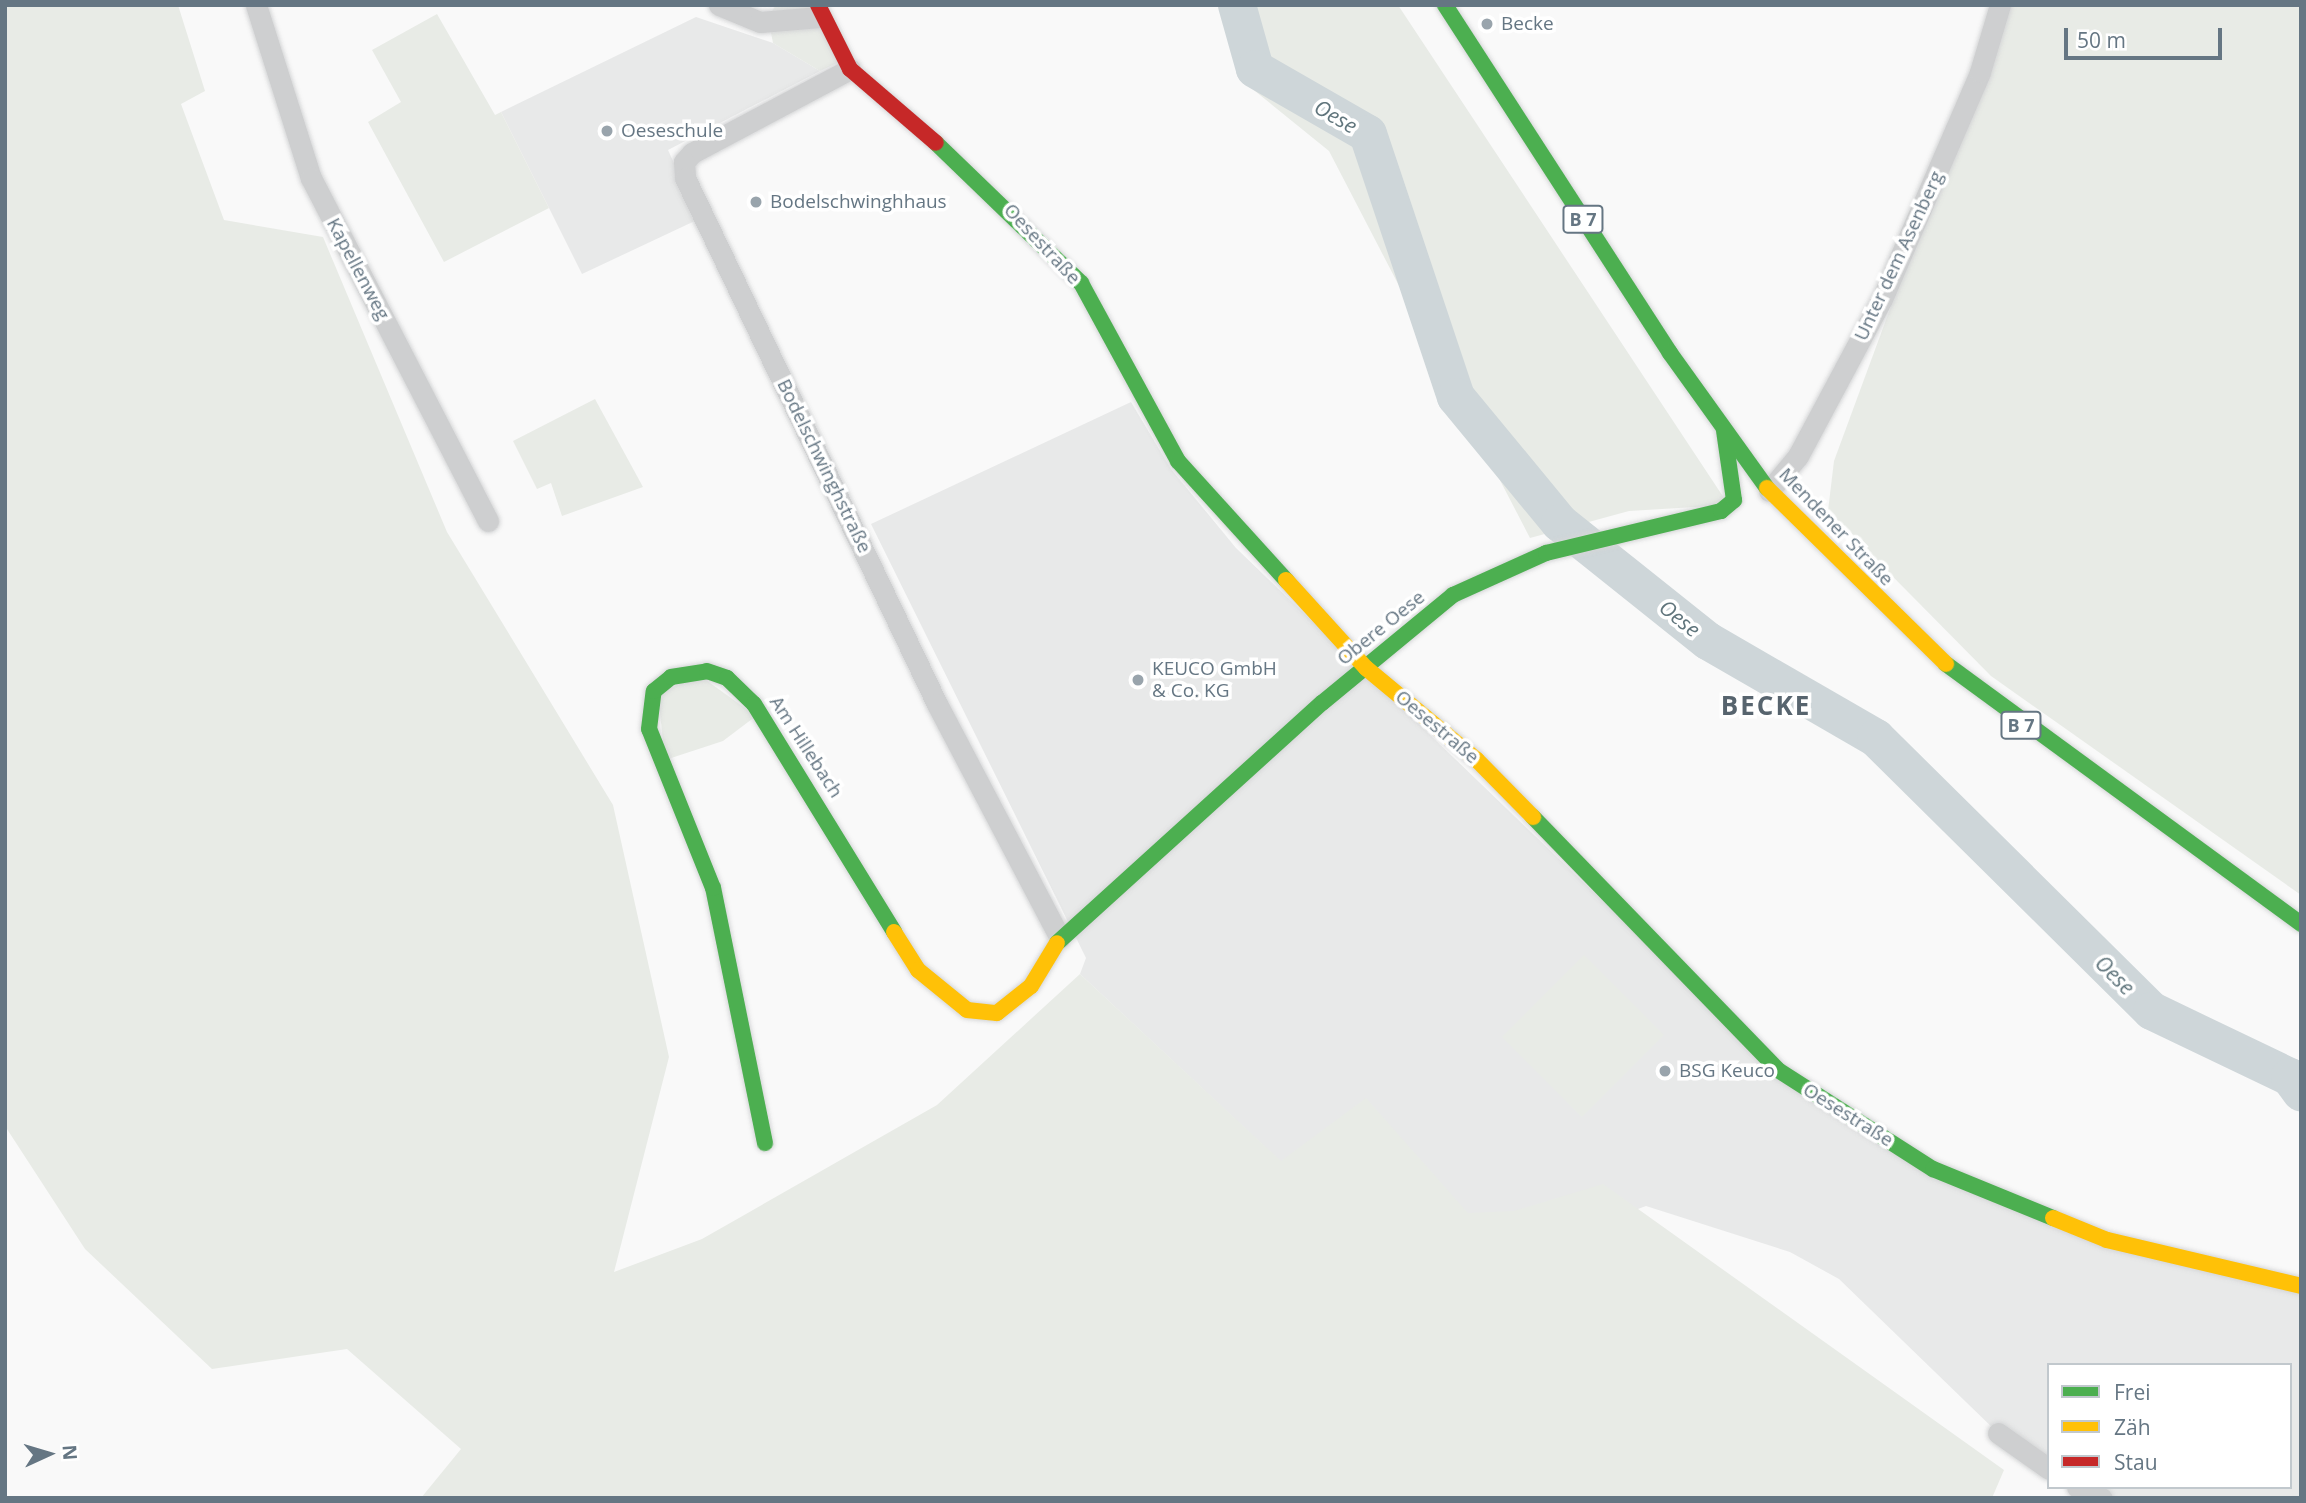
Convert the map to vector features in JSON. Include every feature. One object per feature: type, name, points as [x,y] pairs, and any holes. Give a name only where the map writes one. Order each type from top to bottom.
[{"type":"street","name":"Kapellenweg","points":[[257,5],[311,178],[488,521]]},
{"type":"street","name":"Oesestraße","points":[[719,5],[765,14],[819,11],[850,69],[990,189],[1081,283],[1178,461],[1366,668],[1477,760],[1778,1070],[1946,1174],[2107,1240],[2301,1286]]},
{"type":"street","name":"Mendener Straße","points":[[1445,5],[1724,431],[1769,491],[1934,655],[2007,715],[2301,924]]},
{"type":"street","name":"Unter dem Asenberg","points":[[1769,491],[1798,456],[1882,299],[1980,72],[2000,5]]},
{"type":"street","name":"Bodelschwinghstraße","points":[[850,69],[692,153],[684,162],[685,178],[937,704],[1060,938]]},
{"type":"street","name":"Obere Oese","points":[[1060,938],[1366,668],[1454,595],[1546,552],[1721,511],[1734,500],[1724,431]]},
{"type":"street","name":"Am Hillebach","points":[[765,1143],[713,888],[649,729],[654,691],[671,677],[707,671],[727,678],[754,704],[918,970],[938,993],[967,1010],[997,1013],[1031,986],[1060,938]]},
{"type":"street","points":[[1998,1433],[2047,1468]]},
{"type":"street","points":[[2082,1489],[2102,1498]]},
{"type":"shaded area","points":[[5,5],[178,5],[205,91],[181,104],[224,220],[323,237],[447,532],[613,805],[669,1057],[614,1272],[702,1239],[937,1105],[1080,974],[1281,1161],[1366,1098],[1468,1213],[1514,1211],[1603,1184],[2004,1470],[1992,1498],[421,1498],[461,1449],[347,1349],[212,1369],[85,1249],[5,1126]]},
{"type":"shaded area","points":[[776,5],[813,5],[841,61],[820,71],[773,43],[768,17]]},
{"type":"shaded area","points":[[1221,5],[1398,5],[1724,498],[1712,506],[1629,511],[1530,538],[1329,151],[1250,87]]},
{"type":"shaded area","points":[[2002,5],[2301,5],[2301,895],[1991,676],[1828,511],[1834,461]]},
{"type":"shaded area","points":[[437,14],[495,115],[501,112],[549,208],[444,262],[368,122],[401,102],[372,50]]},
{"type":"shaded area","name":"Oeseschule","points":[[696,17],[773,43],[820,71],[668,150],[699,219],[582,274],[501,112]]},
{"type":"shaded area","points":[[595,399],[643,487],[562,516],[551,483],[537,489],[513,441]]},
{"type":"shaded area","name":"KEUCO GmbH & Co. KG","points":[[1131,402],[1171,469],[1236,548],[1778,1070],[1933,1169],[2107,1240],[2301,1286],[2301,1498],[2102,1498],[2082,1489],[2292,1489],[2292,1363],[2047,1363],[2047,1468],[1998,1433],[1839,1279],[1790,1252],[1646,1206],[1576,1232],[1525,1269],[1281,1162],[1080,974],[1086,958],[871,524]]},
{"type":"shaded area","points":[[699,675],[756,716],[723,741],[665,760],[658,694]]},
{"type":"shaded area","points":[[1584,955],[1664,1035],[1582,1117],[1502,1037]]},
{"type":"waterway","name":"Oese","points":[[1237,5],[1255,69],[1368,134],[1456,397],[1560,523],[1708,641],[1876,738],[2152,1011],[2290,1077],[2301,1092]]},
{"type":"traffic: fast","points":[[1445,5],[1670,353],[1767,488]]},
{"type":"traffic: fast","points":[[936,143],[1081,283],[1178,461],[1286,580]]},
{"type":"traffic: fast","points":[[1057,943],[1322,703],[1453,595],[1546,553],[1721,511],[1734,500],[1724,431]]},
{"type":"traffic: fast","points":[[1946,664],[2301,924]]},
{"type":"traffic: fast","points":[[765,1143],[713,888],[649,729],[654,691],[671,677],[707,671],[727,678],[754,704],[894,932]]},
{"type":"traffic: fast","points":[[1533,817],[1778,1070],[1933,1169],[2053,1218]]},
{"type":"traffic: slow","points":[[1767,488],[1946,664]]},
{"type":"traffic: slow","points":[[1286,580],[1366,668],[1477,760],[1533,817]]},
{"type":"traffic: slow","points":[[894,932],[918,970],[967,1010],[997,1013],[1031,986],[1057,943]]},
{"type":"traffic: slow","points":[[2053,1218],[2107,1240],[2301,1286]]},
{"type":"traffic: jam","points":[[818,5],[850,69],[936,143]]},
{"type":"place","name":"Becke","points":[[1487,24]]},
{"type":"place","name":"Oeseschule","points":[[607,131]]},
{"type":"place","name":"Bodelschwinghhaus","points":[[756,202]]},
{"type":"place","name":"KEUCO GmbH & Co. KG","points":[[1138,680]]},
{"type":"place","name":"BSG Keuco","points":[[1665,1071]]},
{"type":"district","name":"BECKE","points":[[1766,706]]}]
